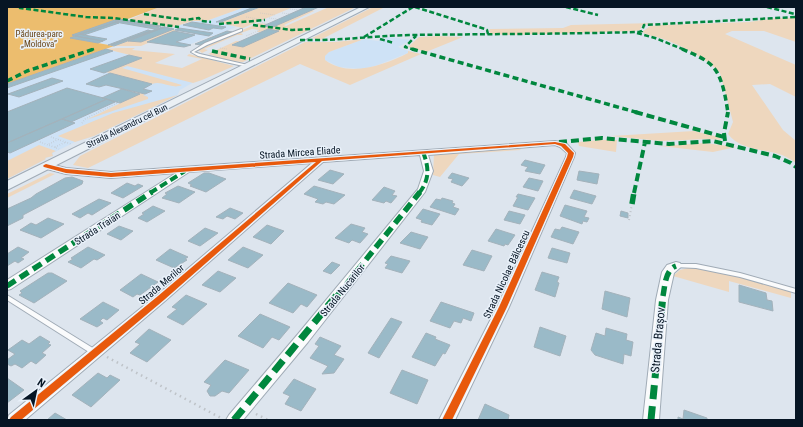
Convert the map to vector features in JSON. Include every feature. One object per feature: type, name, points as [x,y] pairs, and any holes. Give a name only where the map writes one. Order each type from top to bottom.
[{"type":"main road","name":"Strada Alexandru cel Bun","points":[[7,186],[366,7]]},
{"type":"street","name":"Strada Mircea Eliade","points":[[46,166],[90,175],[111,175],[555,143]]},
{"type":"street","name":"Strada Nicolae Bălcescu","points":[[447,420],[503,307],[570,157],[571,152],[568,148],[564,145],[555,143]]},
{"type":"street","name":"Strada Nucarilor","points":[[234,420],[308,332],[422,190],[429,175],[428,165],[423,152]]},
{"type":"street","name":"Strada Merilor","points":[[14,420],[161,298],[320,161]]},
{"type":"street","name":"Strada Traian","points":[[7,286],[187,170]]},
{"type":"street","name":"Strada Brașov","points":[[651,420],[662,300],[666,276],[671,268],[676,266]]},
{"type":"lane","points":[[242,30],[201,46],[192,52],[248,66]]},
{"type":"lane","points":[[676,266],[683,265],[703,267],[753,279],[796,292]]},
{"type":"lane","points":[[7,297],[94,353]]},
{"type":"path","points":[[290,9],[298,10]]},
{"type":"path","points":[[260,13],[276,15]]},
{"type":"path","points":[[282,13],[290,14]]},
{"type":"path","points":[[246,17],[265,20]]},
{"type":"path","points":[[269,18],[278,20]]},
{"type":"path","points":[[260,22],[268,24]]},
{"type":"path","points":[[253,32],[258,33]]},
{"type":"path","points":[[220,48],[227,49]]},
{"type":"path","points":[[82,123],[85,119],[118,102]]},
{"type":"path","points":[[51,137],[71,144]]},
{"type":"path","points":[[48,145],[59,139]]},
{"type":"path","points":[[40,142],[60,149]]},
{"type":"path","points":[[55,147],[66,142]]},
{"type":"path","points":[[629,220],[632,204]]},
{"type":"path","points":[[94,353],[102,354],[225,420]]},
{"type":"shaded area","points":[[160,7],[245,7],[206,21],[193,21],[173,27],[128,20]]},
{"type":"shaded area","points":[[245,7],[261,7],[221,23],[236,27],[184,47],[147,42],[175,31],[141,42],[128,41],[114,46],[70,38],[74,36],[72,35],[118,19],[174,29],[190,21],[206,21]]},
{"type":"shaded area","points":[[261,7],[291,8],[243,28],[220,23]]},
{"type":"shaded area","points":[[329,7],[356,7],[243,62],[229,61],[208,54],[236,41],[240,41],[232,45],[243,47],[278,31],[268,29],[257,32],[259,30],[252,29],[241,33],[243,35],[237,35],[204,49],[208,50],[202,53],[198,50],[258,23],[267,24],[264,26],[273,27],[312,10],[314,11],[284,25],[286,26]]},
{"type":"shaded area","points":[[373,7],[385,7],[320,40],[312,38]]},
{"type":"shaded area","points":[[777,18],[796,18],[796,42],[764,31],[732,31],[725,34],[796,65],[796,97],[770,84],[752,85],[783,130],[796,141],[796,163],[782,155],[746,146],[733,139],[728,134],[733,122],[720,73],[709,63],[670,41],[642,32],[650,26],[749,22]]},
{"type":"shaded area","points":[[657,23],[642,25],[640,30],[635,31],[510,35],[491,34],[489,31],[490,29],[563,28],[571,25]]},
{"type":"shaded area","points":[[174,29],[176,31],[141,46],[114,46],[128,41],[141,42]]},
{"type":"shaded area","points":[[389,37],[411,40],[398,47],[408,51],[408,53],[375,66],[362,69],[339,67],[325,60],[325,55],[329,52],[364,39],[378,41]]},
{"type":"shaded area","points":[[419,37],[463,37],[426,52],[408,47]]},
{"type":"shaded area","points":[[364,39],[329,52],[325,56],[325,60],[344,68],[355,69],[366,68],[389,62],[408,53],[408,51],[421,54],[350,85],[300,64],[88,168],[73,165],[80,156],[305,42],[335,42]]},
{"type":"shaded area","points":[[135,48],[132,50],[175,54],[155,63],[182,68],[202,59],[187,56],[189,54],[234,66],[193,83],[127,66],[122,68],[182,85],[174,86],[160,83],[152,84],[106,72],[142,58],[106,49]]},
{"type":"shaded area","points":[[106,49],[142,58],[202,80],[194,82],[180,90],[177,96],[94,136],[75,142],[53,153],[53,156],[45,158],[46,159],[7,179],[7,91],[11,89],[7,88],[7,84]]},
{"type":"shaded area","points":[[134,92],[145,94],[143,95],[148,97],[148,99],[86,120],[139,94]]},
{"type":"shaded area","points":[[178,95],[94,136],[75,142],[58,136],[113,113]]},
{"type":"shaded area","points":[[694,131],[719,137],[722,140],[708,139],[661,141],[611,136]]},
{"type":"shaded area","points":[[617,140],[616,152],[579,146],[578,142]]},
{"type":"shaded area","points":[[705,143],[736,147],[713,152],[660,146]]},
{"type":"shaded area","points":[[39,145],[56,151],[52,153],[53,156],[45,158],[46,159],[7,179],[7,161]]},
{"type":"shaded area","points":[[517,147],[521,150],[459,154],[440,177],[433,175],[434,154]]},
{"type":"shaded area","points":[[50,173],[55,174],[7,198],[7,194]]},
{"type":"shaded area","points":[[688,268],[713,271],[786,290],[791,292],[791,298],[729,281],[729,292],[673,276],[680,270]]},
{"type":"green space","name":"Pădurea-parc „Moldova”","points":[[7,7],[160,7],[125,20],[118,19],[73,35],[75,36],[71,38],[114,46],[7,84]]},
{"type":"building","points":[[254,7],[260,7],[221,22],[216,22]]},
{"type":"building","points":[[306,7],[319,7],[273,27],[263,26]]},
{"type":"building","points":[[118,19],[161,26],[159,27],[115,20]]},
{"type":"building","points":[[115,20],[119,21],[75,36],[72,35]]},
{"type":"building","points":[[119,21],[159,27],[155,29],[115,22]]},
{"type":"building","points":[[115,22],[119,23],[84,35],[80,34]]},
{"type":"building","points":[[192,22],[226,27],[222,29],[213,28],[209,30],[183,25]]},
{"type":"building","points":[[165,27],[114,46],[111,45]]},
{"type":"building","points":[[165,27],[174,29],[141,42],[128,41]]},
{"type":"building","points":[[179,28],[213,33],[209,36],[175,30]]},
{"type":"building","points":[[268,29],[279,31],[243,47],[232,45]]},
{"type":"building","points":[[148,30],[151,31],[108,45]]},
{"type":"building","points":[[174,31],[195,35],[176,42],[191,45],[184,47],[147,42]]},
{"type":"building","points":[[227,31],[232,32],[200,45],[195,44]]},
{"type":"building","points":[[80,34],[107,39],[103,41],[75,36]]},
{"type":"building","points":[[75,36],[103,41],[98,43],[70,38]]},
{"type":"building","points":[[106,49],[113,51],[7,88],[7,84]]},
{"type":"building","points":[[129,55],[142,58],[104,73],[90,69]]},
{"type":"building","points":[[110,73],[152,84],[143,89],[152,91],[145,94],[106,85],[99,87],[86,84]]},
{"type":"building","points":[[52,78],[63,81],[19,97],[8,94]]},
{"type":"building","points":[[67,88],[107,99],[7,143],[7,112]]},
{"type":"building","points":[[122,89],[140,94],[120,103],[102,98]]},
{"type":"building","points":[[107,99],[115,102],[71,122],[62,119]]},
{"type":"building","points":[[62,119],[75,123],[10,153],[7,152],[7,143]]},
{"type":"building","points":[[525,160],[545,165],[540,174],[525,171],[528,167],[521,165]]},
{"type":"building","points":[[330,170],[344,174],[333,184],[318,180]]},
{"type":"building","points":[[579,171],[599,174],[597,184],[577,180]]},
{"type":"building","points":[[204,173],[209,173],[226,179],[206,192],[190,186],[192,185],[188,183]]},
{"type":"building","points":[[452,173],[469,178],[462,186],[451,182],[453,179],[448,178]]},
{"type":"building","points":[[72,177],[83,181],[82,184],[23,215],[23,218],[7,226],[7,209],[31,198],[65,178]]},
{"type":"building","points":[[529,178],[543,181],[538,191],[523,187]]},
{"type":"building","points":[[127,183],[135,186],[138,184],[143,186],[123,198],[111,193]]},
{"type":"building","points":[[178,186],[195,192],[179,203],[162,198],[167,194],[165,193]]},
{"type":"building","points":[[314,186],[345,195],[334,204],[315,202],[318,199],[304,194]]},
{"type":"building","points":[[384,187],[395,191],[392,195],[397,196],[391,203],[372,200]]},
{"type":"building","points":[[574,190],[596,196],[592,204],[570,198]]},
{"type":"building","points":[[518,194],[535,198],[528,210],[513,206]]},
{"type":"building","points":[[442,198],[453,201],[452,203],[455,204],[453,207],[459,209],[455,215],[430,207],[436,199],[441,200]]},
{"type":"building","points":[[99,199],[111,203],[92,215],[88,213],[80,218],[72,214]]},
{"type":"building","points":[[565,205],[587,211],[584,217],[589,218],[587,222],[583,221],[582,224],[560,216]]},
{"type":"building","points":[[153,206],[165,211],[147,222],[138,218],[144,214],[142,213]]},
{"type":"building","points":[[230,208],[243,213],[235,219],[227,216],[223,219],[216,217]]},
{"type":"building","points":[[423,209],[440,214],[432,225],[421,222],[422,220],[416,218]]},
{"type":"building","points":[[509,211],[525,215],[520,224],[504,220]]},
{"type":"building","points":[[621,211],[628,213],[628,218],[620,216]]},
{"type":"building","points":[[48,218],[64,224],[41,238],[20,230],[31,223],[36,225]]},
{"type":"building","points":[[351,224],[365,228],[362,232],[368,234],[360,243],[352,240],[349,243],[335,238]]},
{"type":"building","points":[[267,225],[284,231],[271,244],[253,237]]},
{"type":"building","points":[[119,226],[133,231],[121,240],[107,234]]},
{"type":"building","points":[[562,227],[579,232],[573,244],[551,237],[555,229],[560,230]]},
{"type":"building","points":[[205,228],[218,233],[200,246],[188,241]]},
{"type":"building","points":[[496,229],[515,235],[508,245],[505,244],[504,246],[488,241]]},
{"type":"building","points":[[411,232],[428,237],[420,249],[400,243]]},
{"type":"building","points":[[18,247],[29,252],[21,258],[24,259],[18,263],[15,261],[7,266],[7,254]]},
{"type":"building","points":[[88,247],[105,255],[97,260],[94,259],[81,268],[68,262],[73,259],[71,258]]},
{"type":"building","points":[[243,247],[263,255],[248,268],[228,260]]},
{"type":"building","points":[[552,248],[570,253],[567,263],[548,258]]},
{"type":"building","points":[[170,249],[188,257],[185,259],[187,260],[174,268],[156,260]]},
{"type":"building","points":[[472,250],[492,256],[484,271],[463,265]]},
{"type":"building","points":[[391,256],[410,261],[402,273],[385,268],[388,264],[385,263]]},
{"type":"building","points":[[332,262],[340,265],[331,274],[323,271]]},
{"type":"building","points":[[218,271],[236,278],[220,292],[202,285]]},
{"type":"building","points":[[542,272],[559,277],[555,297],[535,290]]},
{"type":"building","points":[[48,273],[52,273],[67,281],[34,303],[19,295],[22,293],[20,291]]},
{"type":"building","points":[[141,274],[158,282],[140,295],[137,294],[133,297],[120,290]]},
{"type":"building","points":[[288,283],[317,295],[307,307],[301,304],[293,313],[269,303]]},
{"type":"building","points":[[739,285],[766,293],[767,300],[772,301],[773,311],[739,302]]},
{"type":"building","points":[[605,291],[630,298],[627,317],[602,309]]},
{"type":"building","points":[[186,295],[207,304],[183,325],[167,317],[177,309],[172,307]]},
{"type":"building","points":[[103,302],[119,310],[107,320],[103,318],[100,321],[103,323],[97,327],[80,319]]},
{"type":"building","points":[[441,302],[474,313],[471,321],[463,318],[461,323],[454,321],[450,328],[430,321]]},
{"type":"building","points":[[260,314],[290,327],[279,340],[272,337],[263,348],[238,336]]},
{"type":"building","points":[[391,318],[402,322],[379,358],[368,353]]},
{"type":"building","points":[[540,327],[566,336],[560,356],[534,347]]},
{"type":"building","points":[[606,328],[627,334],[626,340],[633,342],[631,356],[624,354],[623,364],[595,355],[591,350],[596,333],[605,336]]},
{"type":"building","points":[[149,329],[171,340],[147,362],[130,353],[140,344],[135,342]]},
{"type":"building","points":[[426,333],[436,337],[435,339],[450,345],[435,366],[412,357]]},
{"type":"building","points":[[40,336],[50,342],[48,344],[51,345],[42,353],[46,355],[36,364],[31,361],[22,368],[15,364],[11,366],[7,364],[7,360],[15,354],[8,350],[22,340],[29,344]]},
{"type":"building","points":[[320,337],[341,346],[334,355],[344,359],[334,373],[322,374],[328,366],[310,358],[319,346],[315,344]]},
{"type":"building","points":[[225,360],[249,370],[229,393],[222,391],[215,396],[210,396],[207,391],[211,385],[204,382]]},
{"type":"building","points":[[402,370],[428,380],[417,404],[390,393]]},
{"type":"building","points":[[98,373],[107,378],[110,375],[120,380],[91,407],[72,395]]},
{"type":"building","points":[[7,378],[24,390],[7,403]]},
{"type":"building","points":[[294,379],[316,389],[301,411],[285,404],[290,396],[283,393]]},
{"type":"building","points":[[485,404],[509,415],[508,420],[478,420]]},
{"type":"building","points":[[684,410],[707,418],[707,420],[678,420],[678,417],[683,419]]},
{"type":"building","points":[[55,413],[67,420],[47,420]]},
{"type":"marked path","points":[[21,7],[20,8],[86,17],[114,18],[179,27]]},
{"type":"marked path","points":[[364,37],[413,7]]},
{"type":"marked path","points":[[415,7],[485,29],[487,30],[488,34]]},
{"type":"marked path","points":[[566,7],[598,15]]},
{"type":"marked path","points":[[767,7],[795,14]]},
{"type":"marked path","points":[[144,14],[185,20],[199,18],[201,21],[211,22]]},
{"type":"marked path","points":[[300,40],[331,41],[385,36],[478,34],[527,35],[639,32],[642,31],[644,25],[796,17]]},
{"type":"marked path","points":[[219,24],[265,20]]},
{"type":"marked path","points":[[253,25],[292,30],[311,29]]},
{"type":"marked path","points":[[637,33],[678,47],[699,57],[714,68],[721,82],[728,112],[728,120],[724,133],[725,141]]},
{"type":"marked path","points":[[416,36],[405,47],[724,137]]},
{"type":"marked path","points":[[380,39],[394,43]]},
{"type":"marked path","points":[[7,81],[27,71],[94,49]]},
{"type":"marked path","points":[[212,51],[250,59]]},
{"type":"marked path","points":[[559,142],[602,138],[669,144],[713,141],[775,156],[791,163],[796,167]]},
{"type":"marked path","points":[[632,204],[645,142]]},
{"type":"marked path","points":[[234,420],[303,338],[422,190],[428,175],[428,167],[423,152]]},
{"type":"marked path","points":[[7,286],[185,171]]},
{"type":"marked path","points":[[651,420],[662,300],[668,272],[671,268],[676,266]]},
{"type":"cycle path","points":[[46,166],[66,171],[111,175],[555,143],[563,145],[571,153],[570,157],[503,307],[447,420]]},
{"type":"cycle path","points":[[14,420],[161,298],[320,161]]}]
